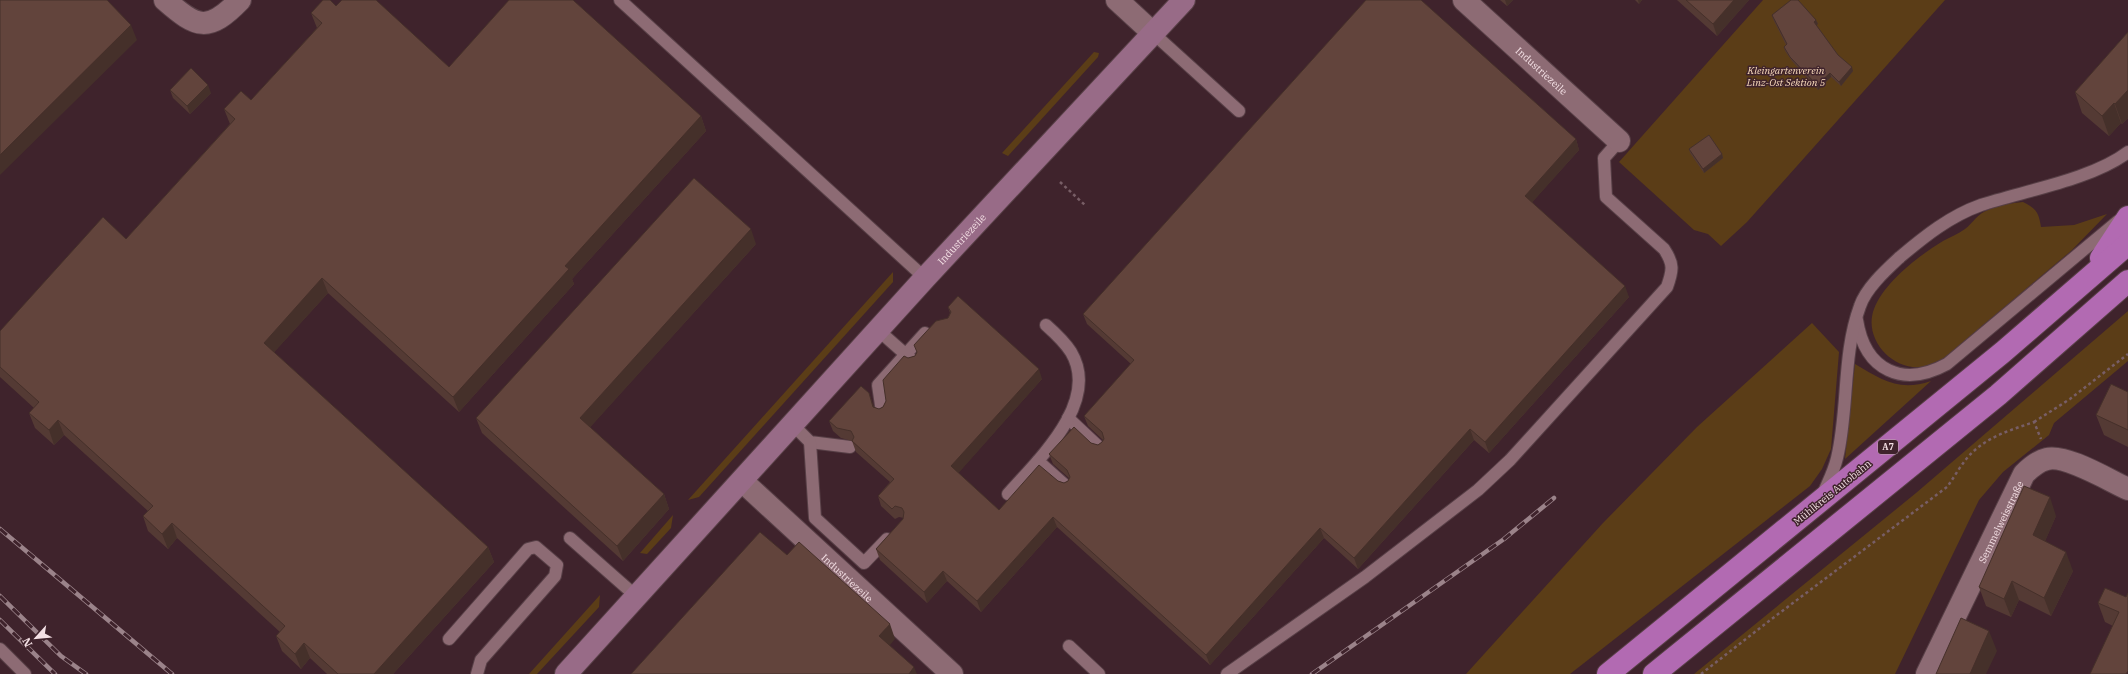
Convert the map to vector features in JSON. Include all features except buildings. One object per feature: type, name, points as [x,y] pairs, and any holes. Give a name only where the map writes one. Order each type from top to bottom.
[{"type":"highway","points":[[2087,280],[2128,216]]},
{"type":"highway","name":"Mühlkreis Autobahn","points":[[1608,674],[1997,357],[2128,244]]},
{"type":"highway","points":[[1654,674],[1998,395],[2128,281]]},
{"type":"main road","name":"Industriezeile","points":[[566,674],[925,278],[1154,34],[1184,0]]},
{"type":"street","points":[[165,0],[184,16],[199,24],[216,21],[240,0]]},
{"type":"street","points":[[1117,0],[1154,34]]},
{"type":"street","name":"Industriezeile","points":[[1464,0],[1619,141]]},
{"type":"street","points":[[2048,458],[2064,460],[2128,489]]},
{"type":"street","name":"Semmelweisstraße","points":[[1927,674],[2015,489],[2024,474],[2036,463],[2048,458]]},
{"type":"street","name":"Industriezeile","points":[[742,481],[952,674]]},
{"type":"lane","points":[[620,0],[925,278]]},
{"type":"lane","points":[[1154,34],[1239,111]]},
{"type":"lane","points":[[1227,674],[1365,577],[1478,490],[1510,460],[1667,287],[1673,270],[1670,258],[1664,249],[1606,196],[1604,158],[1619,141]]},
{"type":"lane","points":[[1819,502],[1837,458],[1841,438],[1850,348],[1860,306],[1869,290],[1893,264],[1936,228],[1979,206],[2088,173],[2128,152]]},
{"type":"lane","points":[[1857,318],[1862,341],[1873,358],[1881,366],[1901,374],[1922,375],[1933,372],[1947,364],[2128,213]]},
{"type":"lane","points":[[1008,494],[1060,434],[1068,418],[1077,392],[1078,372],[1072,353],[1061,338],[1046,324]]},
{"type":"lane","points":[[882,412],[878,385],[909,358],[933,325]]},
{"type":"lane","points":[[878,330],[909,358]]},
{"type":"lane","points":[[1068,418],[1100,448]]},
{"type":"lane","points":[[793,425],[810,442],[850,447]]},
{"type":"lane","points":[[810,442],[815,518],[864,563],[895,529]]},
{"type":"lane","points":[[1038,461],[1066,486]]},
{"type":"lane","points":[[570,538],[637,597]]},
{"type":"lane","points":[[449,639],[528,549],[536,547],[557,565],[555,576],[481,660],[477,674]]},
{"type":"lane","points":[[1069,646],[1099,674]]},
{"type":"lane","points":[[0,649],[25,674]]},
{"type":"path","points":[[1060,182],[1086,206]]},
{"type":"path","points":[[1701,674],[1946,487],[1964,462],[1976,449],[2005,432],[2034,422],[2070,399],[2128,354]]},
{"type":"path","points":[[2034,422],[2048,458]]},
{"type":"green space","name":"Kleingartenverein Linz-Ost Sektion 5","points":[[1763,0],[1945,0],[1747,222],[1721,246],[1708,234],[1694,230],[1619,162]]},
{"type":"green space","points":[[1094,52],[1099,53],[1098,57],[1008,156],[1002,153]]},
{"type":"green space","points":[[2023,202],[2034,209],[2039,218],[2041,227],[2074,225],[2107,214],[2072,250],[1944,358],[1930,365],[1910,367],[1890,358],[1876,341],[1872,331],[1872,320],[1874,309],[1879,299],[1894,279],[1924,254],[1943,241],[1965,229],[1984,212],[1992,208]]},
{"type":"green space","points":[[893,272],[893,282],[699,497],[688,500]]},
{"type":"green space","points":[[2128,311],[2128,361],[2054,423],[2049,435],[2003,472],[1979,500],[1895,674],[1694,674],[1916,493]]},
{"type":"green space","points":[[1812,323],[1839,352],[1831,449],[1822,469],[1810,486],[1570,674],[1466,674],[1603,523],[1697,427]]},
{"type":"green space","points":[[1855,364],[1891,383],[1909,385],[1931,381],[1845,459]]},
{"type":"green space","points":[[673,515],[671,528],[647,554],[640,553]]},
{"type":"green space","points":[[600,595],[599,607],[537,674],[529,674]]},
{"type":"railway","points":[[1312,674],[1504,539],[1554,498]]},
{"type":"railway","points":[[0,529],[172,674]]},
{"type":"railway","points":[[0,596],[61,656],[86,674]]},
{"type":"railway","points":[[0,620],[55,674]]}]
